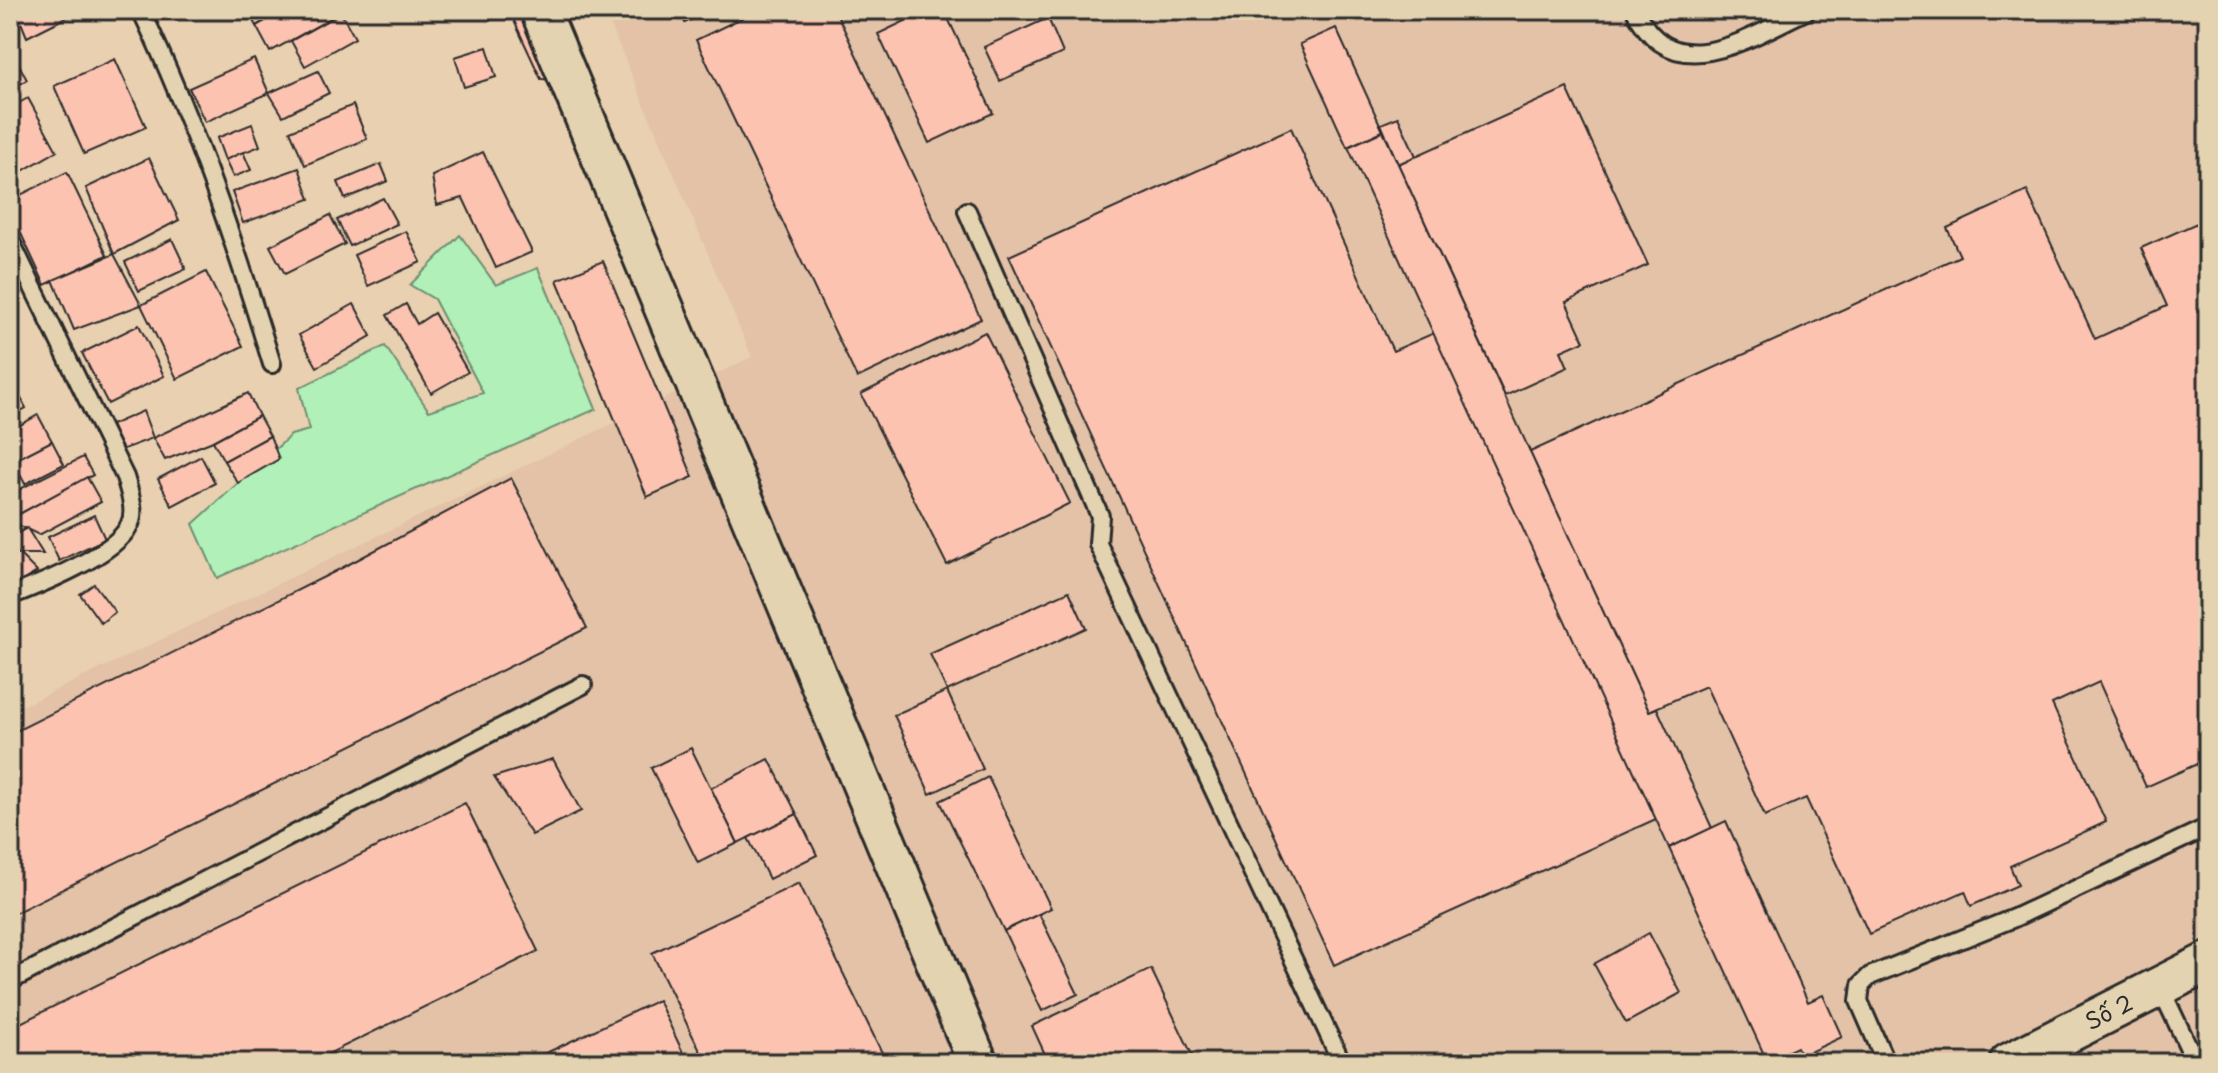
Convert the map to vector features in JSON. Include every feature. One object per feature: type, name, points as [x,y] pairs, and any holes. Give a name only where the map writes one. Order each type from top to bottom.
[{"type":"street","points":[[540,10],[978,1063]]},
{"type":"street","name":"Số 2","points":[[2009,1063],[2208,962]]},
{"type":"lane","points":[[141,10],[168,67],[231,230],[272,364]]},
{"type":"lane","points":[[1635,10],[1656,40],[1679,54],[1727,47],[1808,10]]},
{"type":"lane","points":[[967,211],[1100,516],[1098,544],[1342,1063]]},
{"type":"lane","points":[[10,240],[125,477],[132,506],[130,525],[112,546],[10,596]]},
{"type":"lane","points":[[10,981],[583,685]]},
{"type":"lane","points":[[1886,1063],[1859,1001],[1861,985],[1870,976],[2014,918],[2208,827]]},
{"type":"lane","points":[[2160,987],[2196,1063]]},
{"type":"shaded area","points":[[604,10],[2208,10],[2208,1063],[10,1063],[10,712],[752,357]]},
{"type":"green space","points":[[460,235],[496,285],[538,268],[596,409],[217,578],[193,524],[291,435],[309,430],[299,388],[385,346],[429,411],[483,393],[434,299],[410,285]]},
{"type":"building","points":[[16,10],[81,10],[27,37]]},
{"type":"building","points":[[247,10],[285,10],[256,26]]},
{"type":"building","points":[[285,10],[346,10],[270,52],[256,26]]},
{"type":"building","points":[[509,10],[529,10],[561,80],[541,79]]},
{"type":"building","points":[[679,10],[710,10],[685,23]]},
{"type":"building","points":[[758,10],[835,10],[981,319],[857,378],[696,40]]},
{"type":"building","points":[[928,10],[944,10],[993,113],[929,143],[878,34]]},
{"type":"building","points":[[341,13],[355,38],[305,66],[291,41]]},
{"type":"building","points":[[1048,18],[1063,53],[1000,81],[984,47]]},
{"type":"building","points":[[1336,28],[1383,131],[1347,147],[1300,44]]},
{"type":"building","points":[[10,47],[27,80],[10,89]]},
{"type":"building","points":[[487,47],[496,77],[464,87],[455,57]]},
{"type":"building","points":[[115,59],[146,127],[84,154],[54,86]]},
{"type":"building","points":[[254,59],[269,93],[205,122],[189,88]]},
{"type":"building","points":[[318,71],[329,93],[283,116],[269,93]]},
{"type":"building","points":[[1567,88],[1648,265],[1566,302],[1584,341],[1561,351],[1568,367],[1505,396],[1398,164]]},
{"type":"building","points":[[28,98],[57,151],[10,178],[10,108]]},
{"type":"building","points":[[353,105],[367,139],[305,165],[290,131]]},
{"type":"building","points":[[1398,117],[1416,156],[1398,164],[1381,124]]},
{"type":"building","points":[[252,124],[260,146],[225,160],[217,138]]},
{"type":"building","points":[[1291,128],[1393,351],[1434,333],[1656,819],[1334,965],[1009,256]]},
{"type":"building","points":[[1383,131],[1649,711],[1657,708],[1712,828],[1669,848],[1348,147]]},
{"type":"building","points":[[243,152],[251,170],[233,177],[225,160]]},
{"type":"building","points":[[483,152],[532,252],[496,268],[463,198],[437,205],[432,176]]},
{"type":"building","points":[[149,158],[179,220],[114,254],[86,188]]},
{"type":"building","points":[[381,164],[388,181],[345,199],[338,182]]},
{"type":"building","points":[[299,168],[310,199],[243,223],[232,192]]},
{"type":"building","points":[[67,172],[107,255],[45,285],[10,210],[10,200]]},
{"type":"building","points":[[2027,191],[2095,339],[2167,306],[2141,248],[2208,218],[2208,759],[2146,787],[2099,682],[2052,704],[2106,822],[2010,866],[2018,885],[1971,906],[1965,891],[1869,934],[1806,798],[1765,816],[1706,686],[1649,711],[1530,452],[1960,256],[1947,228]]},
{"type":"building","points":[[383,198],[397,224],[350,246],[337,220]]},
{"type":"building","points":[[330,215],[345,244],[285,274],[270,246]]},
{"type":"building","points":[[406,231],[421,262],[368,286],[354,255]]},
{"type":"building","points":[[172,239],[186,269],[139,291],[125,262]]},
{"type":"building","points":[[114,254],[141,305],[74,330],[53,280]]},
{"type":"building","points":[[603,261],[693,477],[647,497],[557,280]]},
{"type":"building","points":[[206,272],[243,346],[177,379],[141,305]]},
{"type":"building","points":[[354,304],[371,336],[317,367],[299,335]]},
{"type":"building","points":[[406,304],[417,324],[434,313],[468,372],[431,393],[387,315]]},
{"type":"building","points":[[139,325],[164,376],[108,404],[82,353]]},
{"type":"building","points":[[985,332],[1070,503],[947,565],[861,394]]},
{"type":"building","points":[[10,382],[26,408],[10,417]]},
{"type":"building","points":[[248,393],[259,416],[213,441],[165,460],[153,438]]},
{"type":"building","points":[[143,411],[153,438],[121,450],[111,425]]},
{"type":"building","points":[[38,415],[52,441],[10,463],[10,431]]},
{"type":"building","points":[[259,416],[270,436],[224,461],[213,441]]},
{"type":"building","points":[[270,436],[279,459],[238,483],[224,461]]},
{"type":"building","points":[[52,441],[64,464],[25,484],[13,461]]},
{"type":"building","points":[[201,456],[215,483],[172,506],[158,479]]},
{"type":"building","points":[[83,457],[93,475],[14,517],[10,511],[10,494]]},
{"type":"building","points":[[87,477],[101,502],[39,535],[18,525],[14,517]]},
{"type":"building","points":[[511,478],[587,628],[13,914],[10,907],[10,734],[338,570]]},
{"type":"building","points":[[94,515],[105,539],[59,561],[48,537]]},
{"type":"building","points":[[27,528],[43,554],[19,554],[10,548],[10,537]]},
{"type":"building","points":[[19,554],[37,572],[10,588],[10,557]]},
{"type":"building","points":[[94,584],[115,612],[101,623],[80,594]]},
{"type":"building","points":[[1069,591],[1086,628],[947,691],[930,654]]},
{"type":"building","points":[[947,691],[983,769],[930,794],[894,715]]},
{"type":"building","points":[[691,748],[738,843],[698,863],[651,768]]},
{"type":"building","points":[[553,759],[581,811],[532,835],[494,777]]},
{"type":"building","points":[[769,759],[797,814],[738,843],[711,788]]},
{"type":"building","points":[[988,777],[1051,908],[1004,931],[940,801]]},
{"type":"building","points":[[465,803],[538,951],[310,1063],[10,1063],[10,1028]]},
{"type":"building","points":[[797,814],[817,855],[769,879],[748,838]]},
{"type":"building","points":[[1726,821],[1808,1002],[1823,995],[1842,1037],[1801,1056],[1797,1047],[1767,1061],[1669,848]]},
{"type":"building","points":[[799,883],[887,1063],[706,1063],[652,953]]},
{"type":"building","points":[[1039,914],[1078,994],[1042,1011],[1004,931]]},
{"type":"building","points":[[1649,933],[1681,993],[1626,1023],[1594,964]]},
{"type":"building","points":[[1151,969],[1196,1063],[1049,1063],[1032,1026]]},
{"type":"building","points":[[658,1000],[688,1063],[525,1063]]}]
